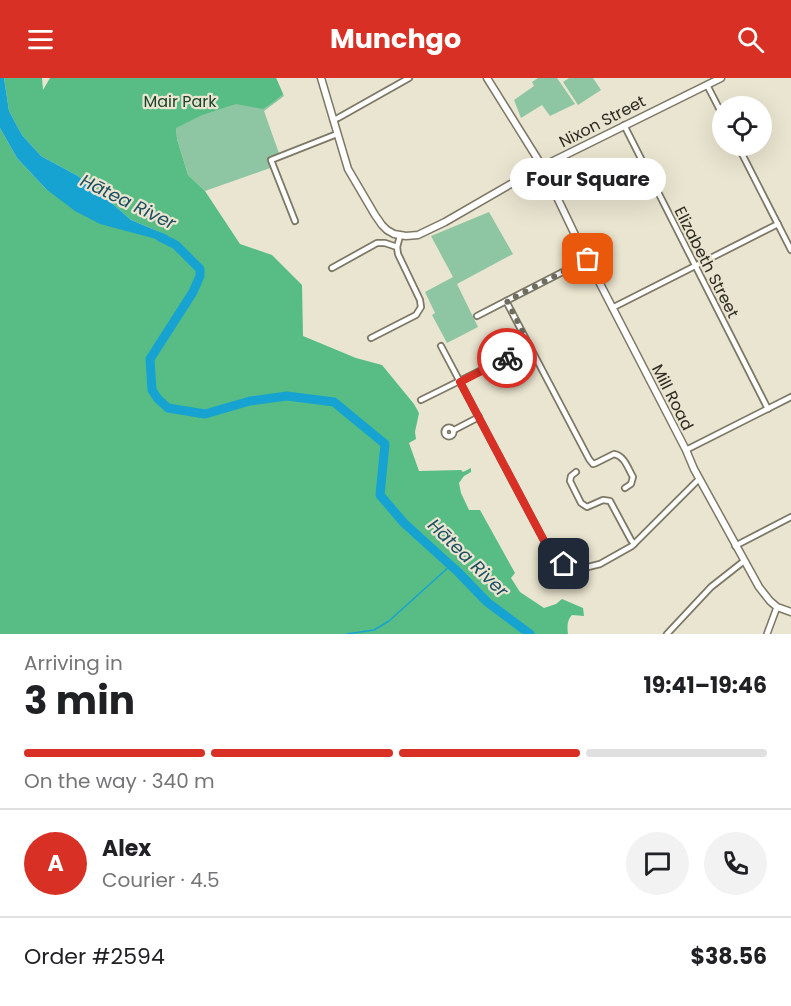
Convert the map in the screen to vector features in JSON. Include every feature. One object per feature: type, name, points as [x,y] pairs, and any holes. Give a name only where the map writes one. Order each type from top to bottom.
[{"type":"main road","points":[[321,78],[348,169],[375,215],[387,230],[400,236]]},
{"type":"main road","name":"Mill Road","points":[[487,78],[542,166],[612,308],[735,546],[767,599],[777,607]]},
{"type":"main road","name":"Nixon Street","points":[[400,236],[418,235],[429,230],[542,166],[721,78]]},
{"type":"main road","name":"Mill Road","points":[[525,176],[538,176],[555,193]]},
{"type":"main road","points":[[777,607],[791,612]]},
{"type":"street","points":[[333,120],[409,78]]},
{"type":"street","points":[[707,85],[713,96]]},
{"type":"street","name":"Elizabeth Street","points":[[624,125],[768,409]]},
{"type":"street","points":[[295,221],[271,160],[338,134]]},
{"type":"street","points":[[743,156],[791,250]]},
{"type":"street","points":[[612,308],[778,224]]},
{"type":"street","points":[[370,338],[416,315],[420,310],[420,300],[400,261],[397,248],[400,236]]},
{"type":"street","points":[[332,268],[377,243],[385,243],[397,248]]},
{"type":"street","points":[[477,316],[588,259]]},
{"type":"street","points":[[507,301],[589,459],[596,464],[617,453],[633,477],[631,484],[625,488]]},
{"type":"street","points":[[441,346],[550,552],[569,567],[587,568],[625,551],[699,479]]},
{"type":"street","points":[[422,400],[530,346]]},
{"type":"street","points":[[686,450],[791,397]]},
{"type":"street","points":[[454,430],[479,417]]},
{"type":"street","points":[[576,472],[571,476],[570,481],[581,503],[587,507],[603,500],[610,501],[634,544]]},
{"type":"street","points":[[735,546],[791,517]]},
{"type":"street","points":[[667,634],[711,587],[744,561]]},
{"type":"street","points":[[767,634],[777,607]]},
{"type":"green space","name":"Mair Park","points":[[4,78],[42,78],[43,90],[50,78],[276,78],[283,94],[263,109],[236,104],[202,115],[176,128],[188,175],[205,191],[240,244],[272,255],[302,285],[303,336],[356,358],[382,365],[414,404],[419,413],[416,439],[409,443],[419,471],[461,470],[463,472],[471,468],[471,472],[459,483],[461,493],[469,510],[480,510],[515,573],[511,578],[520,592],[544,608],[562,599],[583,608],[584,616],[572,615],[570,617],[568,634],[0,634],[0,128],[17,158],[46,189],[167,235],[131,220],[78,176],[41,156],[22,135],[9,111]]},
{"type":"green space","name":"Mair Park","points":[[143,78],[276,78],[284,96],[264,111],[280,156],[273,161],[273,167],[205,191],[188,175],[176,128]]},
{"type":"green space","points":[[538,78],[557,78],[575,104],[550,116],[542,105],[521,118],[514,100],[534,86],[532,82]]},
{"type":"green space","points":[[569,78],[593,78],[601,90],[578,105],[563,82]]},
{"type":"green space","points":[[489,212],[513,254],[457,284],[478,327],[447,343],[432,315],[435,313],[425,292],[453,277],[431,236]]},
{"type":"water","points":[[0,78],[4,78],[9,111],[22,135],[41,156],[78,176],[131,220],[167,235],[171,243],[100,224],[75,211],[46,189],[17,158],[0,128]]},
{"type":"waterway","name":"Hātea River","points":[[160,237],[176,245],[200,269],[200,276],[193,292],[150,359],[152,390],[158,399],[168,408],[205,414],[250,401],[287,396],[334,402],[385,444],[380,495],[404,523],[487,602],[530,634]]},
{"type":"waterway","points":[[347,634],[374,630],[389,621],[451,565]]},
{"type":"way so far","points":[[507,358],[530,346],[507,301],[588,259]]},
{"type":"place","name":"Four Square","points":[[588,259]]},
{"type":"route","points":[[507,358],[460,382],[550,552],[564,564]]}]
